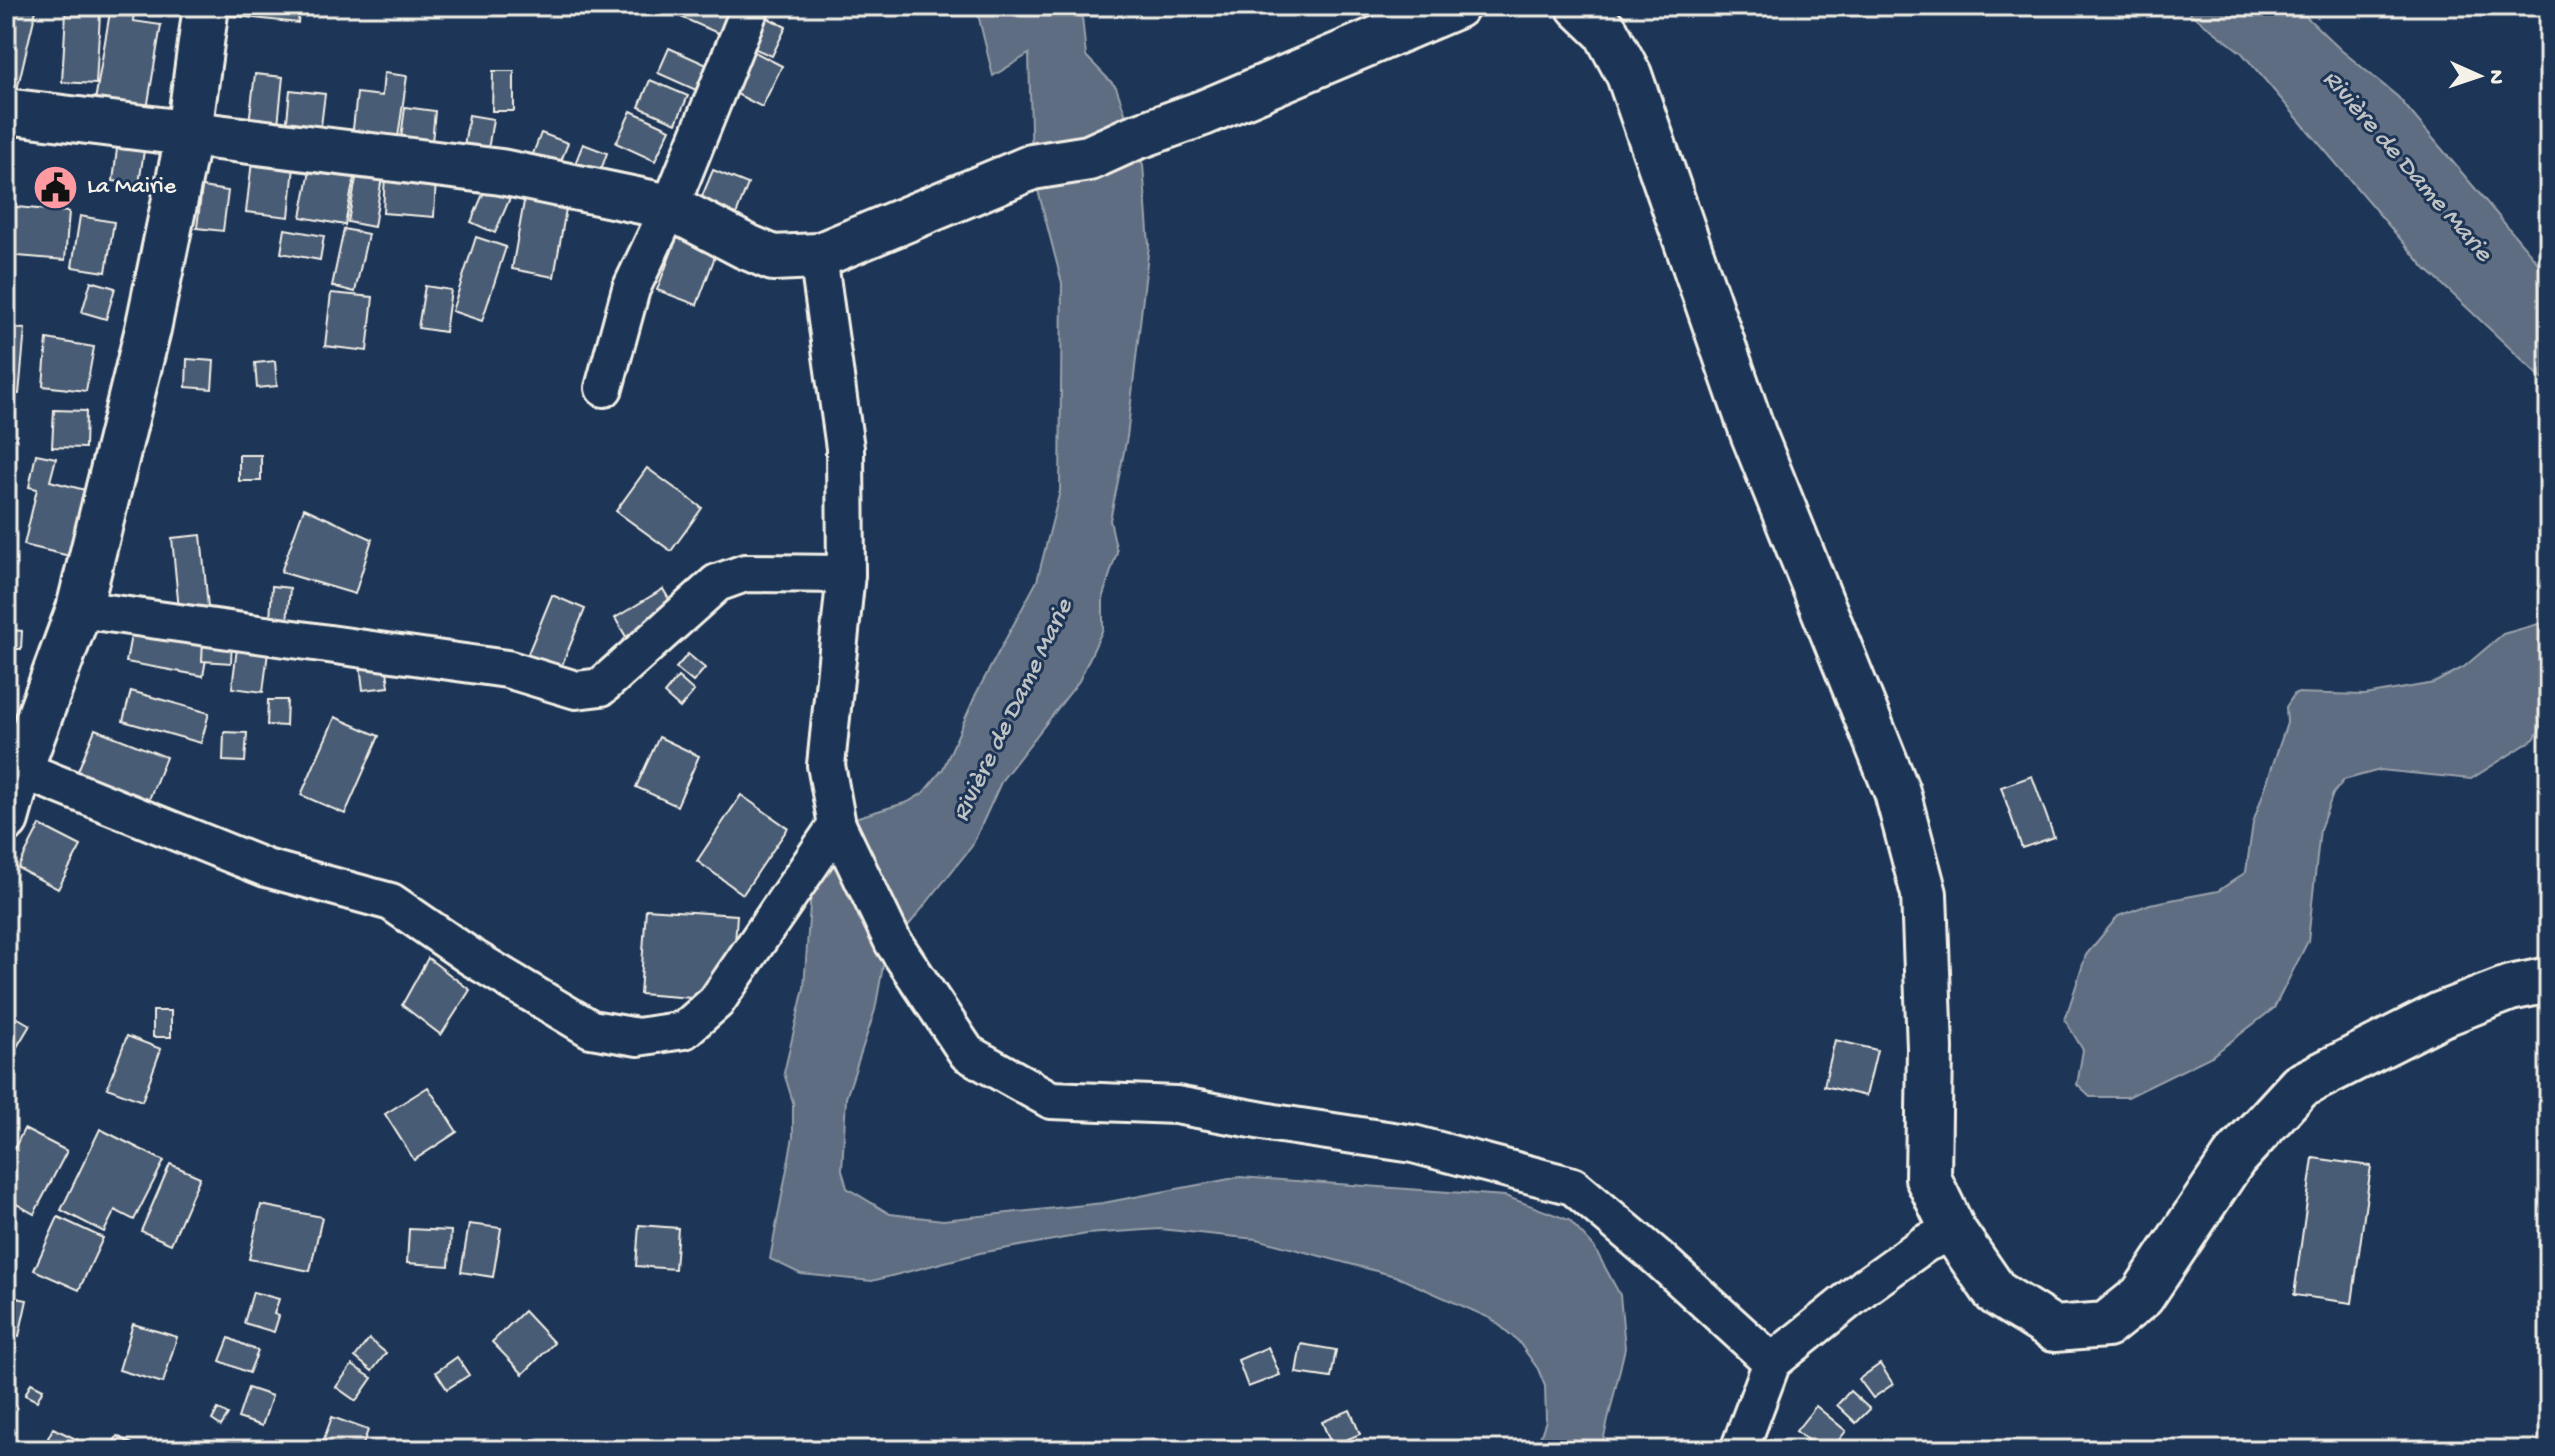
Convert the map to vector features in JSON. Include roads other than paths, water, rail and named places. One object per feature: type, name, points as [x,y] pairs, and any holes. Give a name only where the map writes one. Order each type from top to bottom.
[{"type":"street","points":[[6,819],[20,769],[79,609],[148,329],[189,132],[206,6]]},
{"type":"street","points":[[604,388],[631,289],[670,207],[751,6]]},
{"type":"street","points":[[6,111],[501,172],[670,207],[773,258],[818,256],[1032,167],[1089,158],[1456,6]]},
{"type":"street","points":[[1579,6],[1606,32],[1629,75],[1753,433],[1897,792],[1924,894],[1930,1048],[1928,1178],[1954,1232],[1996,1293],[2054,1329],[2106,1325],[2142,1296],[2234,1158],[2300,1086],[2440,1015],[2510,988],[2549,980]]},
{"type":"street","points":[[818,256],[845,448],[846,574],[826,765],[837,825],[893,942],[967,1053],[1051,1100],[1176,1105],[1413,1144],[1573,1186],[1772,1362]]},
{"type":"street","points":[[79,609],[507,669],[576,690],[601,687],[717,583],[745,573],[846,574]]},
{"type":"street","points":[[20,769],[266,868],[391,902],[471,957],[591,1029],[638,1037],[684,1030],[716,1002],[837,825]]},
{"type":"street","points":[[1739,1450],[1772,1362],[1866,1286],[1926,1243],[1954,1232]]},
{"type":"water","name":"Rivière de Dame Marie","points":[[976,6],[1081,6],[1086,56],[1116,87],[1143,165],[1149,245],[1127,437],[1110,520],[1117,552],[1103,596],[1103,629],[1079,681],[1002,780],[972,846],[885,955],[875,1010],[846,1098],[842,1170],[847,1188],[890,1214],[943,1220],[1103,1203],[1240,1177],[1505,1196],[1569,1220],[1594,1247],[1620,1295],[1625,1348],[1603,1441],[1596,1450],[1536,1450],[1546,1420],[1545,1386],[1538,1369],[1518,1341],[1492,1319],[1395,1276],[1256,1239],[1160,1229],[1087,1234],[980,1253],[872,1281],[801,1274],[770,1259],[793,1137],[793,1102],[784,1073],[804,988],[813,863],[828,833],[858,817],[908,802],[923,793],[943,769],[976,694],[1037,581],[1060,491],[1062,283],[1032,167],[1029,54],[993,76]]},
{"type":"water","name":"Rivière de Dame Marie","points":[[2181,6],[2295,6],[2341,50],[2398,97],[2549,276],[2549,385],[2425,268],[2242,53]]},
{"type":"water","points":[[2549,621],[2549,714],[2534,739],[2471,779],[2380,770],[2344,780],[2333,794],[2320,829],[2308,941],[2274,1008],[2212,1056],[2128,1097],[2090,1097],[2077,1085],[2083,1050],[2065,1020],[2086,955],[2118,916],[2150,904],[2218,891],[2246,872],[2253,823],[2287,723],[2286,707],[2295,693],[2365,695],[2434,683],[2464,667],[2503,634]]},
{"type":"place","name":"La Mairie","points":[[56,187]]}]
